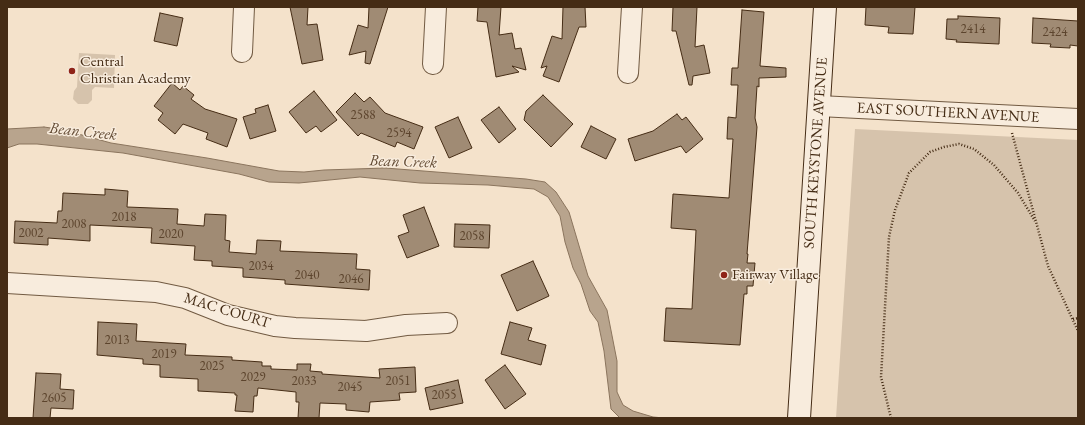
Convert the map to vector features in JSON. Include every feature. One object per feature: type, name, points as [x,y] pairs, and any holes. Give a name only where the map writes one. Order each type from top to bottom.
[{"type":"main road","name":"SOUTH KEYSTONE AVENUE","points":[[800,409],[824,7]]},
{"type":"street","points":[[242,52],[244,7]]},
{"type":"street","points":[[433,64],[436,7]]},
{"type":"street","points":[[628,73],[632,7]]},
{"type":"street","name":"EAST SOUTHERN AVENUE","points":[[819,106],[1078,119]]},
{"type":"street","name":"MAC COURT","points":[[7,284],[156,292],[185,298],[228,315],[275,326],[295,328],[366,331],[406,325],[447,322]]},
{"type":"path","points":[[1011,129],[1048,266],[1078,331]]},
{"type":"path","points":[[891,418],[881,377],[889,237],[895,210],[909,172],[930,152],[944,147],[959,144],[974,149],[994,165],[1018,192],[1035,221]]},
{"type":"path","points":[[1073,319],[1078,318]]},
{"type":"shaded area","points":[[79,53],[115,55],[114,88],[95,87],[92,90],[92,100],[88,104],[78,104],[73,99],[74,91],[77,87]]},
{"type":"shaded area","name":"Bean Creek","points":[[44,127],[64,130],[111,143],[279,171],[304,172],[385,168],[526,179],[545,182],[556,192],[569,212],[588,276],[607,310],[617,361],[617,392],[623,405],[633,411],[653,417],[664,418],[620,418],[611,409],[604,351],[598,322],[590,311],[581,284],[573,268],[565,242],[560,216],[548,197],[534,189],[488,185],[420,183],[360,177],[299,183],[269,182],[239,174],[123,153],[37,144],[19,144],[7,148],[7,129]]},
{"type":"shaded area","points":[[855,129],[1078,140],[1078,418],[836,418]]},
{"type":"building","points":[[290,7],[308,7],[307,25],[317,24],[323,60],[302,64]]},
{"type":"building","points":[[369,7],[388,7],[370,64],[365,63],[366,51],[349,55],[358,25],[368,28]]},
{"type":"building","points":[[478,7],[501,7],[499,35],[512,33],[515,49],[521,48],[526,70],[512,66],[519,72],[496,77],[487,22],[477,21]]},
{"type":"building","points":[[563,7],[585,7],[586,27],[579,27],[559,82],[543,76],[547,66],[541,68],[552,36],[562,39]]},
{"type":"building","points":[[673,7],[697,7],[695,47],[704,45],[710,73],[693,76],[692,85],[689,85],[676,31],[672,31]]},
{"type":"building","points":[[866,7],[915,7],[913,34],[888,33],[889,27],[865,25]]},
{"type":"building","name":"Fairway Village","points":[[742,10],[764,12],[760,66],[786,68],[786,77],[759,78],[759,87],[757,86],[755,118],[757,127],[747,254],[747,263],[755,263],[753,286],[747,286],[747,294],[744,294],[740,345],[664,341],[666,308],[692,309],[696,230],[671,228],[673,194],[729,198],[733,139],[727,139],[728,117],[736,118],[738,85],[731,85],[732,68],[738,68]]},
{"type":"building","points":[[160,13],[183,18],[177,46],[154,41]]},
{"type":"building","points":[[958,16],[1000,18],[999,44],[956,42],[957,40],[946,39],[947,19],[958,19]]},
{"type":"building","points":[[1033,18],[1078,21],[1078,46],[1070,45],[1070,48],[1050,47],[1051,44],[1032,43]]},
{"type":"building","points":[[172,83],[180,90],[183,86],[194,95],[191,99],[205,109],[237,119],[227,147],[206,139],[208,133],[183,124],[175,134],[158,120],[163,113],[154,106]]},
{"type":"building","points":[[314,91],[337,120],[321,132],[316,126],[306,133],[289,112]]},
{"type":"building","points":[[355,93],[364,102],[370,97],[385,113],[423,127],[414,149],[397,142],[395,147],[361,133],[358,136],[336,112]]},
{"type":"building","points":[[543,95],[573,124],[551,147],[524,120],[526,111]]},
{"type":"building","points":[[268,105],[276,131],[250,139],[243,117],[256,113],[255,109]]},
{"type":"building","points":[[499,107],[516,129],[499,143],[481,120]]},
{"type":"building","points":[[677,114],[682,120],[686,117],[703,139],[686,153],[681,146],[635,161],[628,139],[653,131]]},
{"type":"building","points":[[458,117],[472,148],[449,158],[435,127]]},
{"type":"building","points":[[591,126],[616,139],[606,159],[581,147]]},
{"type":"building","points":[[105,189],[128,191],[127,207],[178,209],[177,224],[204,226],[205,214],[226,215],[225,240],[230,241],[229,252],[256,254],[257,240],[281,241],[280,251],[357,254],[356,269],[370,270],[369,290],[285,284],[285,280],[243,277],[243,268],[212,266],[212,261],[194,260],[195,246],[151,243],[152,228],[90,225],[90,241],[48,238],[48,245],[14,243],[15,221],[57,223],[58,211],[62,211],[63,193],[105,195]]},
{"type":"building","points":[[424,207],[439,246],[407,258],[398,236],[409,232],[403,215]]},
{"type":"building","points":[[455,224],[490,225],[489,248],[454,247]]},
{"type":"building","points":[[533,261],[549,296],[517,311],[501,275]]},
{"type":"building","points":[[98,322],[137,324],[136,341],[186,344],[185,355],[232,357],[232,360],[262,362],[262,366],[271,366],[271,369],[297,370],[297,364],[311,364],[310,371],[322,372],[322,374],[380,378],[379,369],[415,367],[416,392],[399,393],[400,400],[370,402],[369,412],[346,410],[346,404],[320,403],[319,418],[298,418],[299,402],[296,402],[296,392],[258,388],[257,396],[254,396],[253,412],[235,411],[237,395],[235,395],[235,393],[198,391],[198,379],[160,377],[160,365],[143,364],[143,359],[97,355]]},
{"type":"building","points":[[510,322],[532,328],[528,340],[546,345],[541,365],[501,354]]},
{"type":"building","points":[[505,365],[526,394],[505,409],[485,380]]},
{"type":"building","points":[[36,373],[61,374],[60,389],[74,390],[73,409],[51,408],[50,418],[33,418]]},
{"type":"building","points":[[458,380],[463,403],[430,410],[425,388]]},
{"type":"place","name":"Central Christian Academy","points":[[72,71]]},
{"type":"place","name":"Fairway Village","points":[[724,275]]}]
